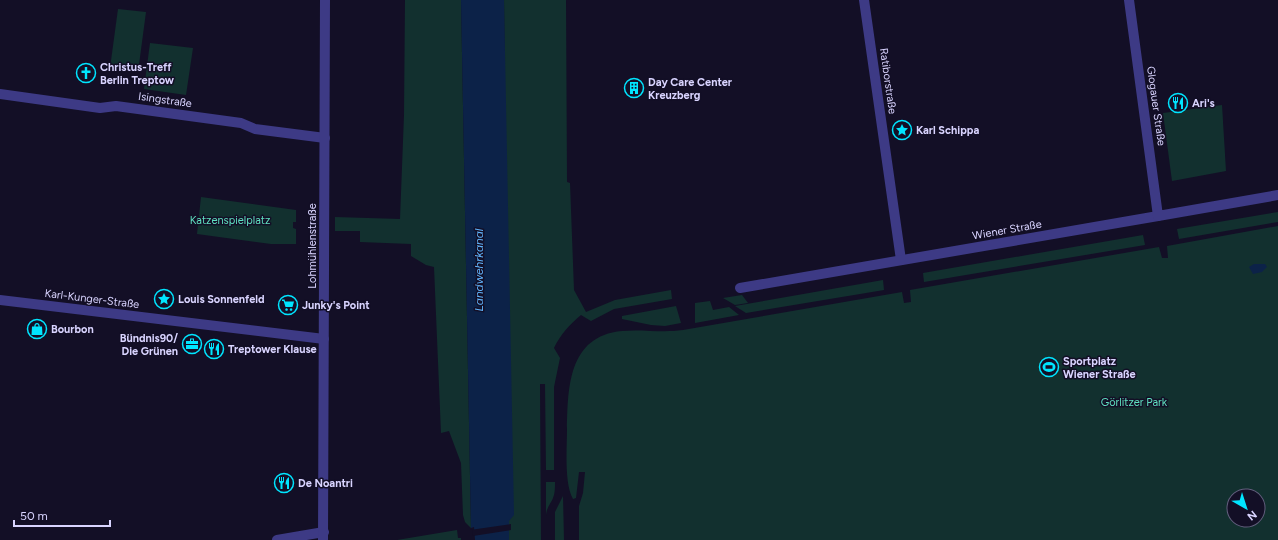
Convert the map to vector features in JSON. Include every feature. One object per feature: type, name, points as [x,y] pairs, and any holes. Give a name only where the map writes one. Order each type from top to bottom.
[{"type":"street","name":"Lohmühlenstraße","points":[[323,536],[325,0]]},
{"type":"street","name":"Ratiborstraße","points":[[864,0],[901,260]]},
{"type":"street","name":"Glogauer Straße","points":[[1129,0],[1158,216]]},
{"type":"street","name":"Isingstraße","points":[[0,94],[100,108],[116,106],[241,123],[255,129],[325,138]]},
{"type":"street","name":"Wiener Straße","points":[[740,288],[1278,195]]},
{"type":"street","name":"Karl-Kunger-Straße","points":[[0,300],[324,339]]},
{"type":"street","points":[[277,540],[323,536]]},
{"type":"green space","points":[[405,0],[461,0],[471,528],[465,522],[463,515],[461,463],[449,431],[441,433],[434,267],[426,265],[411,256],[411,244],[360,242],[360,231],[335,231],[335,217],[400,219],[404,115]]},
{"type":"green space","points":[[504,0],[566,0],[567,182],[570,183],[574,290],[586,312],[615,300],[671,290],[672,299],[614,309],[591,321],[581,315],[573,322],[556,343],[554,348],[560,358],[554,387],[554,470],[546,470],[545,384],[540,384],[541,540],[509,540]]},
{"type":"green space","points":[[118,9],[146,12],[138,72],[110,68]]},
{"type":"green space","points":[[150,43],[193,48],[186,95],[144,89]]},
{"type":"green space","points":[[1222,105],[1226,171],[1172,181],[1163,113]]},
{"type":"green space","name":"Katzenspielplatz","points":[[201,197],[296,210],[296,222],[293,222],[293,228],[296,229],[296,244],[271,244],[197,234]]},
{"type":"green space","points":[[1278,212],[1278,222],[1179,239],[1177,229]]},
{"type":"green space","name":"Görlitzer Park","points":[[1278,226],[1278,540],[579,540],[579,506],[583,493],[585,472],[579,472],[576,498],[573,499],[568,484],[567,475],[568,397],[575,366],[581,353],[591,343],[604,335],[622,331],[683,330],[902,292],[904,303],[911,302],[910,290],[1159,247],[1162,258],[1168,258],[1167,246]]},
{"type":"green space","points":[[1143,235],[1145,245],[924,282],[923,273]]},
{"type":"green space","points":[[883,280],[884,290],[746,313],[735,306]]},
{"type":"green space","points":[[742,295],[748,303],[735,305],[723,298]]},
{"type":"green space","points":[[710,301],[713,310],[729,307],[739,315],[695,323],[695,303]]},
{"type":"green space","points":[[676,306],[681,323],[665,326],[651,325],[622,319],[622,316]]},
{"type":"green space","points":[[546,482],[555,482],[555,490],[546,516]]},
{"type":"green space","points":[[563,496],[564,540],[555,540],[555,512]]},
{"type":"green space","points":[[457,530],[458,538],[461,538],[461,540],[397,540]]},
{"type":"water","name":"Landwehrkanal","points":[[461,0],[504,0],[514,515],[509,521],[509,540],[475,540],[474,527],[471,528]]},
{"type":"water","points":[[1254,264],[1265,264],[1267,267],[1262,272],[1253,274],[1249,267]]},
{"type":"pier","points":[[511,524],[511,530],[473,536],[472,530],[470,530]]},
{"type":"place","name":"Christus-Treff Berlin Treptow","points":[[86,73]]},
{"type":"place","name":"Day Care Center Kreuzberg","points":[[634,88]]},
{"type":"place","name":"Ari's","points":[[1178,103]]},
{"type":"place","name":"Karl Schippa","points":[[902,130]]},
{"type":"place","name":"Louis Sonnenfeld","points":[[164,299]]},
{"type":"place","name":"Junky's Point","points":[[288,305]]},
{"type":"place","name":"Bourbon","points":[[37,329]]},
{"type":"place","name":"Bündnis90/ Die Grünen","points":[[192,344]]},
{"type":"place","name":"Treptower Klause","points":[[214,349]]},
{"type":"place","name":"Sportplatz Wiener Straße","points":[[1049,367]]},
{"type":"place","name":"De Noantri","points":[[284,483]]}]
